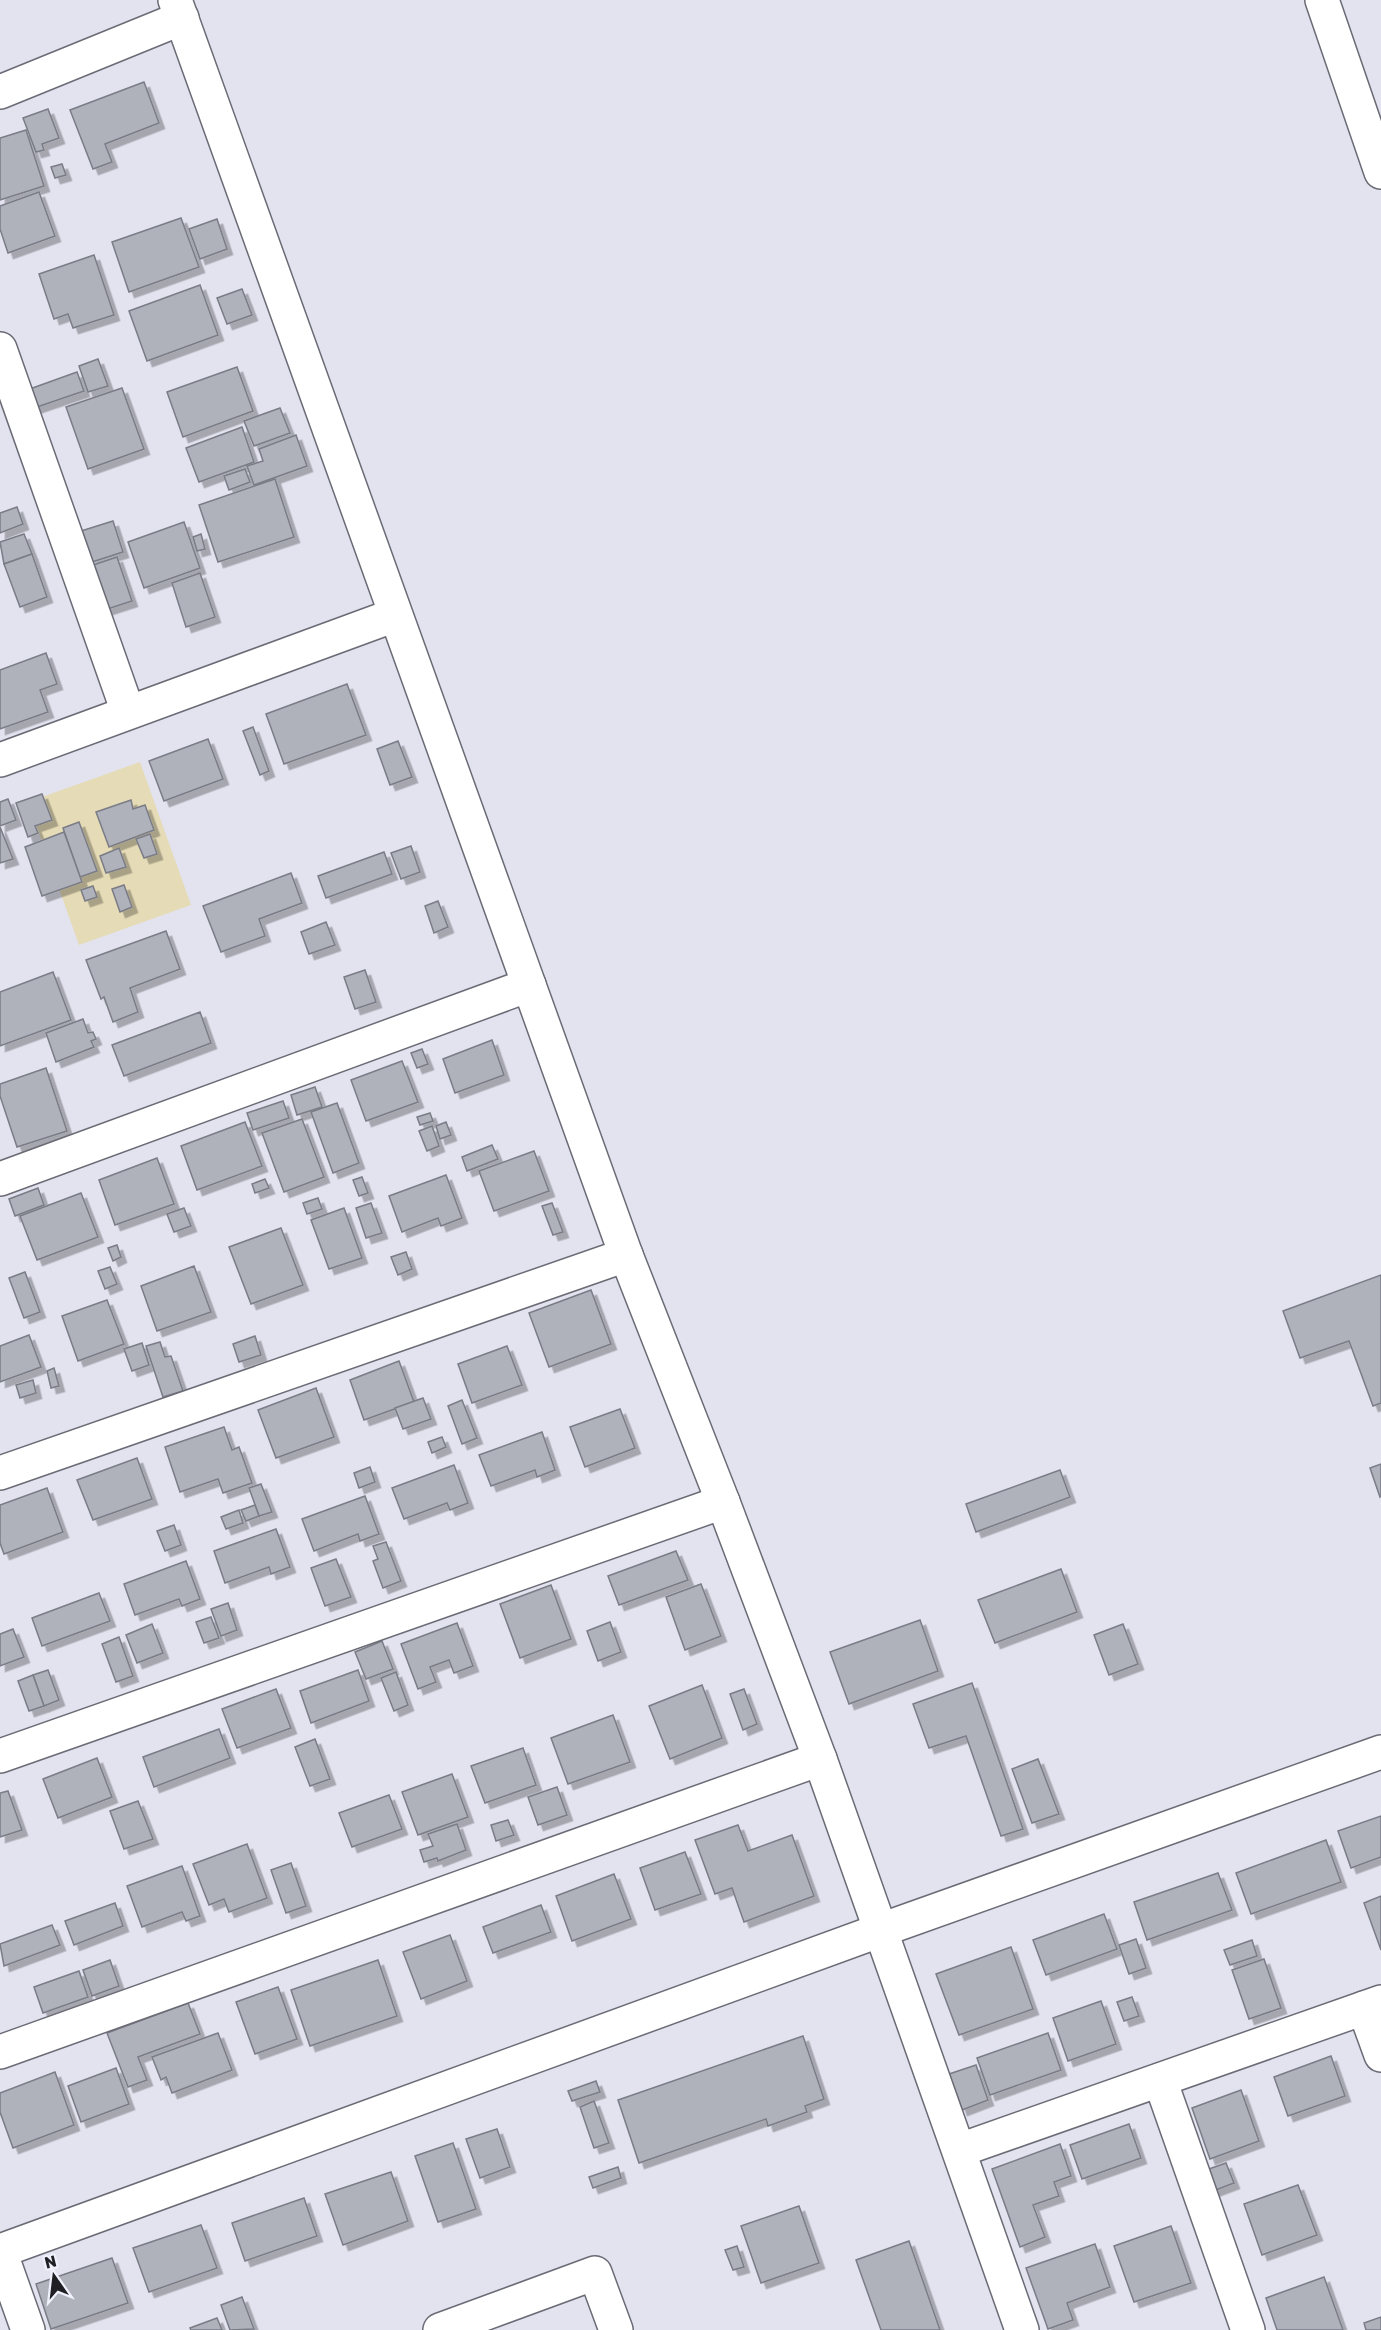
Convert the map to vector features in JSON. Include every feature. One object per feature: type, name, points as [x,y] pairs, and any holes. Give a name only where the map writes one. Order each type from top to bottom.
[{"type":"street","points":[[1322,0],[1372,117],[1381,172]]},
{"type":"street","points":[[0,92],[178,9],[626,1255],[723,1502],[819,1759],[960,2150],[1022,2330]]},
{"type":"street","points":[[0,349],[128,712]]},
{"type":"street","points":[[0,760],[395,615]]},
{"type":"street","points":[[0,1179],[530,986]]},
{"type":"street","points":[[0,1473],[626,1255]]},
{"type":"street","points":[[0,1756],[723,1502]]},
{"type":"street","points":[[28,2330],[0,2251],[881,1930],[1381,1752]]},
{"type":"street","points":[[0,2052],[819,1759]]},
{"type":"street","points":[[960,2150],[1373,2005],[1381,2055]]},
{"type":"street","points":[[1160,2080],[1248,2330]]},
{"type":"street","points":[[440,2330],[595,2273],[616,2330]]},
{"type":"sand","points":[[140,762],[191,905],[79,945],[28,802]]},
{"type":"building","points":[[144,82],[159,123],[105,144],[112,162],[93,169],[70,110]]},
{"type":"building","points":[[48,109],[59,138],[42,144],[44,150],[36,152],[23,118]]},
{"type":"building","points":[[26,130],[44,186],[0,200],[0,138]]},
{"type":"building","points":[[62,164],[66,175],[55,178],[51,167]]},
{"type":"building","points":[[39,192],[55,236],[8,253],[0,229],[0,206]]},
{"type":"building","points":[[181,218],[199,267],[129,292],[112,242]]},
{"type":"building","points":[[217,219],[227,249],[200,259],[189,229]]},
{"type":"building","points":[[94,255],[114,315],[73,328],[68,314],[54,319],[39,274]]},
{"type":"building","points":[[200,285],[218,335],[147,361],[129,311]]},
{"type":"building","points":[[242,289],[252,315],[227,324],[217,298]]},
{"type":"building","points":[[98,359],[108,386],[88,392],[79,366]]},
{"type":"building","points":[[237,367],[253,411],[183,437],[167,392]]},
{"type":"building","points":[[77,372],[84,391],[34,408],[27,390]]},
{"type":"building","points":[[122,388],[144,449],[88,469],[66,407]]},
{"type":"building","points":[[280,408],[290,433],[254,446],[244,421]]},
{"type":"building","points":[[242,427],[254,462],[199,482],[186,448]]},
{"type":"building","points":[[296,435],[307,466],[254,485],[247,466],[263,461],[259,449]]},
{"type":"building","points":[[245,469],[250,482],[229,490],[224,476]]},
{"type":"building","points":[[275,479],[294,537],[218,562],[199,505]]},
{"type":"building","points":[[17,507],[23,524],[0,533],[0,513]]},
{"type":"building","points":[[113,521],[123,552],[92,562],[81,531]]},
{"type":"building","points":[[184,522],[200,568],[144,588],[128,542]]},
{"type":"building","points":[[24,534],[32,554],[4,564],[0,542]]},
{"type":"building","points":[[201,534],[205,549],[197,551],[193,537]]},
{"type":"building","points":[[32,554],[47,597],[20,607],[4,564]]},
{"type":"building","points":[[117,557],[132,601],[95,613],[81,569]]},
{"type":"building","points":[[200,573],[215,617],[186,627],[172,583]]},
{"type":"building","points":[[46,653],[57,684],[40,690],[48,712],[0,729],[0,670]]},
{"type":"building","points":[[347,684],[366,735],[284,764],[266,714]]},
{"type":"building","points":[[253,727],[269,771],[260,775],[243,731]]},
{"type":"building","points":[[208,739],[223,779],[164,801],[149,761]]},
{"type":"building","points":[[398,741],[412,777],[390,785],[377,749]]},
{"type":"building","points":[[42,794],[52,820],[35,826],[38,833],[28,837],[16,803]]},
{"type":"building","points":[[8,799],[16,820],[0,826],[0,802]]},
{"type":"building","points":[[131,800],[133,809],[145,805],[154,830],[109,847],[96,812]]},
{"type":"building","points":[[79,822],[97,871],[80,877],[63,828]]},
{"type":"building","points":[[0,827],[13,859],[0,863]]},
{"type":"building","points":[[64,832],[82,882],[42,896],[25,847]]},
{"type":"building","points":[[150,834],[157,854],[144,858],[136,839]]},
{"type":"building","points":[[411,846],[420,872],[401,879],[391,853]]},
{"type":"building","points":[[119,848],[126,867],[106,873],[100,856]]},
{"type":"building","points":[[384,852],[392,874],[326,898],[318,876]]},
{"type":"building","points":[[291,873],[302,903],[259,919],[265,936],[221,952],[203,906]]},
{"type":"building","points":[[124,885],[132,907],[120,912],[112,889]]},
{"type":"building","points":[[93,886],[97,897],[85,901],[81,890]]},
{"type":"building","points":[[438,901],[448,927],[434,933],[425,906]]},
{"type":"building","points":[[326,922],[335,945],[309,954],[301,932]]},
{"type":"building","points":[[166,931],[180,969],[130,988],[138,1012],[113,1022],[104,997],[101,999],[86,960]]},
{"type":"building","points":[[365,970],[376,1002],[355,1009],[344,977]]},
{"type":"building","points":[[53,972],[71,1020],[0,1046],[0,992]]},
{"type":"building","points":[[200,1012],[211,1043],[124,1076],[112,1045]]},
{"type":"building","points":[[83,1019],[88,1033],[93,1032],[96,1039],[91,1041],[94,1047],[56,1062],[46,1033]]},
{"type":"building","points":[[492,1040],[504,1075],[455,1093],[443,1059]]},
{"type":"building","points":[[422,1049],[428,1064],[417,1068],[411,1053]]},
{"type":"building","points":[[402,1061],[418,1102],[366,1121],[351,1080]]},
{"type":"building","points":[[46,1068],[67,1131],[17,1147],[0,1096],[0,1084]]},
{"type":"building","points":[[315,1087],[322,1107],[297,1115],[291,1095]]},
{"type":"building","points":[[283,1101],[289,1118],[253,1130],[247,1113]]},
{"type":"building","points":[[337,1103],[359,1163],[333,1173],[311,1112]]},
{"type":"building","points":[[430,1113],[433,1121],[420,1125],[417,1117]]},
{"type":"building","points":[[302,1119],[324,1177],[284,1192],[262,1133]]},
{"type":"building","points":[[245,1122],[262,1166],[197,1190],[181,1146]]},
{"type":"building","points":[[446,1122],[451,1135],[440,1139],[436,1126]]},
{"type":"building","points":[[432,1126],[439,1146],[427,1151],[419,1131]]},
{"type":"building","points":[[492,1145],[498,1159],[467,1171],[462,1157]]},
{"type":"building","points":[[534,1151],[549,1191],[494,1211],[479,1171]]},
{"type":"building","points":[[157,1158],[174,1204],[115,1225],[99,1180]]},
{"type":"building","points":[[446,1175],[462,1218],[441,1226],[438,1218],[402,1232],[389,1196]]},
{"type":"building","points":[[362,1177],[368,1193],[359,1196],[353,1180]]},
{"type":"building","points":[[265,1179],[269,1188],[255,1193],[252,1184]]},
{"type":"building","points":[[38,1188],[44,1205],[15,1216],[9,1199]]},
{"type":"building","points":[[81,1193],[98,1237],[37,1260],[20,1216]]},
{"type":"building","points":[[318,1198],[322,1209],[307,1214],[303,1203]]},
{"type":"building","points":[[371,1203],[382,1233],[366,1238],[356,1208]]},
{"type":"building","points":[[552,1203],[563,1232],[553,1235],[542,1206]]},
{"type":"building","points":[[184,1208],[191,1226],[174,1232],[167,1214]]},
{"type":"building","points":[[344,1208],[362,1258],[329,1269],[311,1220]]},
{"type":"building","points":[[281,1228],[303,1285],[251,1304],[229,1247]]},
{"type":"building","points":[[117,1245],[121,1257],[113,1261],[108,1248]]},
{"type":"building","points":[[406,1252],[412,1269],[398,1275],[391,1257]]},
{"type":"building","points":[[194,1266],[211,1312],[157,1331],[141,1286]]},
{"type":"building","points":[[110,1267],[117,1284],[105,1289],[98,1271]]},
{"type":"building","points":[[25,1272],[40,1312],[24,1318],[9,1278]]},
{"type":"building","points":[[1381,1275],[1381,1403],[1373,1406],[1349,1341],[1300,1358],[1283,1311]]},
{"type":"building","points":[[591,1290],[611,1344],[549,1367],[529,1313]]},
{"type":"building","points":[[107,1300],[124,1344],[78,1361],[62,1316]]},
{"type":"building","points":[[29,1335],[41,1367],[0,1382],[0,1346]]},
{"type":"building","points":[[255,1336],[261,1355],[239,1362],[233,1344]]},
{"type":"building","points":[[160,1342],[165,1357],[171,1356],[183,1391],[163,1397],[146,1346]]},
{"type":"building","points":[[142,1343],[149,1365],[132,1371],[124,1349]]},
{"type":"building","points":[[507,1346],[522,1385],[472,1403],[458,1364]]},
{"type":"building","points":[[399,1361],[414,1402],[364,1420],[350,1380]]},
{"type":"building","points":[[54,1368],[59,1386],[51,1388],[47,1371]]},
{"type":"building","points":[[33,1380],[36,1393],[20,1398],[16,1385]]},
{"type":"building","points":[[316,1388],[334,1437],[276,1458],[258,1410]]},
{"type":"building","points":[[423,1398],[431,1419],[403,1429],[395,1408]]},
{"type":"building","points":[[462,1400],[477,1438],[462,1444],[448,1406]]},
{"type":"building","points":[[620,1409],[635,1448],[585,1467],[570,1427]]},
{"type":"building","points":[[224,1427],[232,1450],[239,1447],[252,1483],[223,1493],[218,1479],[180,1492],[165,1447]]},
{"type":"building","points":[[542,1432],[555,1470],[537,1477],[535,1470],[491,1486],[479,1455]]},
{"type":"building","points":[[442,1437],[446,1447],[432,1453],[428,1442]]},
{"type":"building","points":[[137,1458],[152,1499],[93,1520],[77,1480]]},
{"type":"building","points":[[1381,1464],[1381,1496],[1380,1497],[1370,1468]]},
{"type":"building","points":[[454,1465],[468,1503],[450,1510],[447,1503],[404,1519],[392,1488]]},
{"type":"building","points":[[370,1467],[375,1482],[359,1488],[354,1473]]},
{"type":"building","points":[[1060,1470],[1070,1497],[976,1532],[966,1504]]},
{"type":"building","points":[[261,1484],[272,1512],[259,1516],[249,1488]]},
{"type":"building","points":[[47,1488],[63,1532],[4,1554],[0,1543],[0,1505]]},
{"type":"building","points":[[365,1496],[379,1534],[360,1541],[358,1534],[314,1551],[302,1519]]},
{"type":"building","points":[[255,1505],[259,1516],[246,1521],[241,1510]]},
{"type":"building","points":[[239,1510],[243,1523],[226,1529],[221,1517]]},
{"type":"building","points":[[174,1525],[181,1545],[165,1551],[157,1531]]},
{"type":"building","points":[[276,1529],[290,1567],[271,1574],[269,1567],[225,1583],[214,1551]]},
{"type":"building","points":[[386,1542],[401,1581],[383,1588],[373,1561],[378,1559],[373,1546]]},
{"type":"building","points":[[676,1551],[688,1580],[619,1605],[608,1576]]},
{"type":"building","points":[[336,1559],[351,1597],[325,1606],[311,1568]]},
{"type":"building","points":[[186,1561],[200,1599],[182,1606],[179,1599],[135,1615],[124,1584]]},
{"type":"building","points":[[1061,1569],[1077,1612],[995,1643],[978,1600]]},
{"type":"building","points":[[701,1584],[721,1636],[685,1650],[666,1597]]},
{"type":"building","points":[[551,1585],[571,1639],[520,1658],[500,1604]]},
{"type":"building","points":[[99,1593],[110,1621],[42,1646],[32,1618]]},
{"type":"building","points":[[228,1603],[237,1630],[221,1636],[211,1609]]},
{"type":"building","points":[[211,1617],[219,1638],[204,1643],[196,1622]]},
{"type":"building","points":[[920,1620],[938,1671],[849,1704],[830,1652]]},
{"type":"building","points":[[610,1622],[621,1652],[598,1661],[587,1631]]},
{"type":"building","points":[[457,1623],[473,1666],[454,1673],[449,1660],[430,1667],[436,1682],[418,1689],[401,1644]]},
{"type":"building","points":[[152,1624],[163,1653],[137,1663],[126,1635]]},
{"type":"building","points":[[1123,1624],[1138,1664],[1109,1675],[1094,1635]]},
{"type":"building","points":[[13,1629],[24,1657],[0,1666],[0,1634]]},
{"type":"building","points":[[119,1637],[133,1676],[116,1682],[102,1644]]},
{"type":"building","points":[[382,1641],[393,1669],[366,1679],[355,1652]]},
{"type":"building","points":[[48,1670],[59,1700],[44,1706],[33,1675]]},
{"type":"building","points":[[358,1670],[369,1701],[311,1723],[300,1691]]},
{"type":"building","points":[[396,1672],[408,1705],[394,1711],[381,1678]]},
{"type":"building","points":[[33,1675],[44,1706],[29,1711],[18,1681]]},
{"type":"building","points":[[972,1683],[1023,1829],[1001,1836],[966,1736],[929,1748],[913,1704]]},
{"type":"building","points":[[702,1685],[722,1738],[670,1759],[649,1706]]},
{"type":"building","points":[[276,1689],[291,1728],[237,1748],[222,1709]]},
{"type":"building","points":[[744,1689],[757,1724],[743,1730],[730,1694]]},
{"type":"building","points":[[613,1715],[630,1762],[568,1784],[551,1738]]},
{"type":"building","points":[[219,1729],[230,1758],[154,1787],[143,1757]]},
{"type":"building","points":[[315,1739],[330,1779],[310,1786],[295,1747]]},
{"type":"building","points":[[523,1748],[536,1785],[485,1803],[471,1766]]},
{"type":"building","points":[[97,1758],[112,1797],[58,1818],[43,1779]]},
{"type":"building","points":[[1038,1759],[1059,1814],[1032,1823],[1012,1769]]},
{"type":"building","points":[[452,1774],[468,1817],[418,1835],[402,1792]]},
{"type":"building","points":[[557,1787],[567,1815],[538,1825],[528,1797]]},
{"type":"building","points":[[8,1791],[22,1830],[0,1837],[0,1793]]},
{"type":"building","points":[[389,1795],[402,1829],[352,1847],[339,1813]]},
{"type":"building","points":[[138,1801],[153,1839],[124,1849],[110,1811]]},
{"type":"building","points":[[1381,1816],[1381,1857],[1351,1868],[1338,1831]]},
{"type":"building","points":[[508,1820],[514,1835],[496,1841],[491,1825]]},
{"type":"building","points":[[457,1824],[466,1850],[438,1861],[437,1858],[424,1862],[420,1850],[433,1846],[428,1834]]},
{"type":"building","points":[[738,1825],[748,1851],[792,1835],[814,1896],[744,1922],[732,1888],[715,1894],[695,1840]]},
{"type":"building","points":[[1326,1840],[1341,1882],[1251,1914],[1236,1873]]},
{"type":"building","points":[[247,1844],[267,1898],[229,1912],[224,1899],[209,1905],[193,1864]]},
{"type":"building","points":[[685,1852],[701,1894],[655,1910],[640,1868]]},
{"type":"building","points":[[291,1863],[306,1906],[286,1913],[271,1870]]},
{"type":"building","points":[[182,1866],[200,1916],[186,1921],[182,1912],[142,1927],[127,1886]]},
{"type":"building","points":[[1218,1873],[1232,1910],[1147,1940],[1134,1902]]},
{"type":"building","points":[[614,1874],[631,1919],[572,1941],[556,1896]]},
{"type":"building","points":[[1381,1896],[1381,1950],[1364,1903]]},
{"type":"building","points":[[115,1903],[123,1926],[74,1945],[65,1921]]},
{"type":"building","points":[[541,1905],[551,1932],[493,1953],[483,1927]]},
{"type":"building","points":[[1104,1914],[1117,1949],[1046,1975],[1033,1940]]},
{"type":"building","points":[[52,1925],[60,1945],[4,1966],[0,1944]]},
{"type":"building","points":[[450,1935],[467,1981],[421,1999],[403,1952]]},
{"type":"building","points":[[1136,1939],[1146,1968],[1129,1974],[1119,1945]]},
{"type":"building","points":[[1252,1940],[1257,1956],[1230,1965],[1224,1950]]},
{"type":"building","points":[[1011,1947],[1033,2009],[959,2035],[936,1974]]},
{"type":"building","points":[[1264,1959],[1281,2008],[1249,2019],[1232,1970]]},
{"type":"building","points":[[110,1960],[119,1986],[92,1996],[83,1970]]},
{"type":"building","points":[[378,1960],[397,2016],[310,2046],[291,1990]]},
{"type":"building","points":[[79,1971],[88,1997],[43,2013],[34,1987]]},
{"type":"building","points":[[278,1987],[297,2039],[255,2054],[236,2002]]},
{"type":"building","points":[[1132,1997],[1139,2016],[1124,2021],[1117,2002]]},
{"type":"building","points":[[1101,2001],[1116,2044],[1068,2061],[1053,2018]]},
{"type":"building","points":[[188,2003],[200,2034],[138,2057],[147,2080],[128,2087],[107,2033]]},
{"type":"building","points":[[218,2033],[232,2070],[172,2093],[166,2077],[161,2080],[152,2057]]},
{"type":"building","points":[[1048,2033],[1061,2070],[990,2095],[977,2058]]},
{"type":"building","points":[[803,2036],[824,2099],[805,2106],[807,2112],[768,2126],[766,2119],[639,2163],[618,2100]]},
{"type":"building","points":[[1331,2056],[1345,2096],[1288,2116],[1274,2077]]},
{"type":"building","points":[[976,2065],[988,2100],[962,2110],[949,2074]]},
{"type":"building","points":[[116,2068],[129,2104],[81,2122],[68,2086]]},
{"type":"building","points":[[55,2072],[74,2125],[13,2148],[0,2112],[0,2093]]},
{"type":"building","points":[[596,2081],[600,2092],[572,2101],[568,2091]]},
{"type":"building","points":[[1241,2090],[1259,2141],[1210,2159],[1192,2108]]},
{"type":"building","points":[[594,2101],[609,2143],[594,2148],[580,2107]]},
{"type":"building","points":[[1129,2124],[1141,2158],[1082,2179],[1070,2145]]},
{"type":"building","points":[[497,2129],[510,2167],[480,2178],[466,2139]]},
{"type":"building","points":[[453,2143],[476,2209],[438,2222],[415,2156]]},
{"type":"building","points":[[1060,2144],[1071,2176],[1054,2182],[1059,2196],[1033,2205],[1045,2237],[1020,2247],[992,2169]]},
{"type":"building","points":[[1226,2163],[1234,2183],[1213,2191],[1206,2170]]},
{"type":"building","points":[[618,2167],[621,2178],[593,2188],[589,2177]]},
{"type":"building","points":[[391,2172],[408,2221],[343,2245],[325,2194]]},
{"type":"building","points":[[1298,2185],[1317,2235],[1262,2255],[1244,2204]]},
{"type":"building","points":[[304,2198],[317,2236],[245,2261],[232,2223]]},
{"type":"building","points":[[799,2206],[819,2263],[761,2283],[741,2226]]},
{"type":"building","points":[[201,2225],[217,2268],[149,2292],[133,2248]]},
{"type":"building","points":[[1171,2226],[1191,2283],[1134,2302],[1114,2246]]},
{"type":"building","points":[[909,2241],[940,2330],[881,2330],[856,2260]]},
{"type":"building","points":[[1095,2244],[1110,2287],[1067,2303],[1073,2320],[1048,2329],[1026,2268]]},
{"type":"building","points":[[737,2246],[744,2267],[733,2270],[725,2250]]},
{"type":"building","points":[[112,2258],[128,2303],[51,2329],[36,2284]]},
{"type":"building","points":[[1324,2277],[1343,2330],[1277,2330],[1266,2298]]},
{"type":"building","points":[[242,2297],[254,2329],[230,2330],[221,2305]]},
{"type":"building","points":[[1381,2317],[1381,2330],[1366,2330],[1364,2323]]},
{"type":"building","points":[[217,2318],[222,2330],[191,2330],[190,2328]]}]
